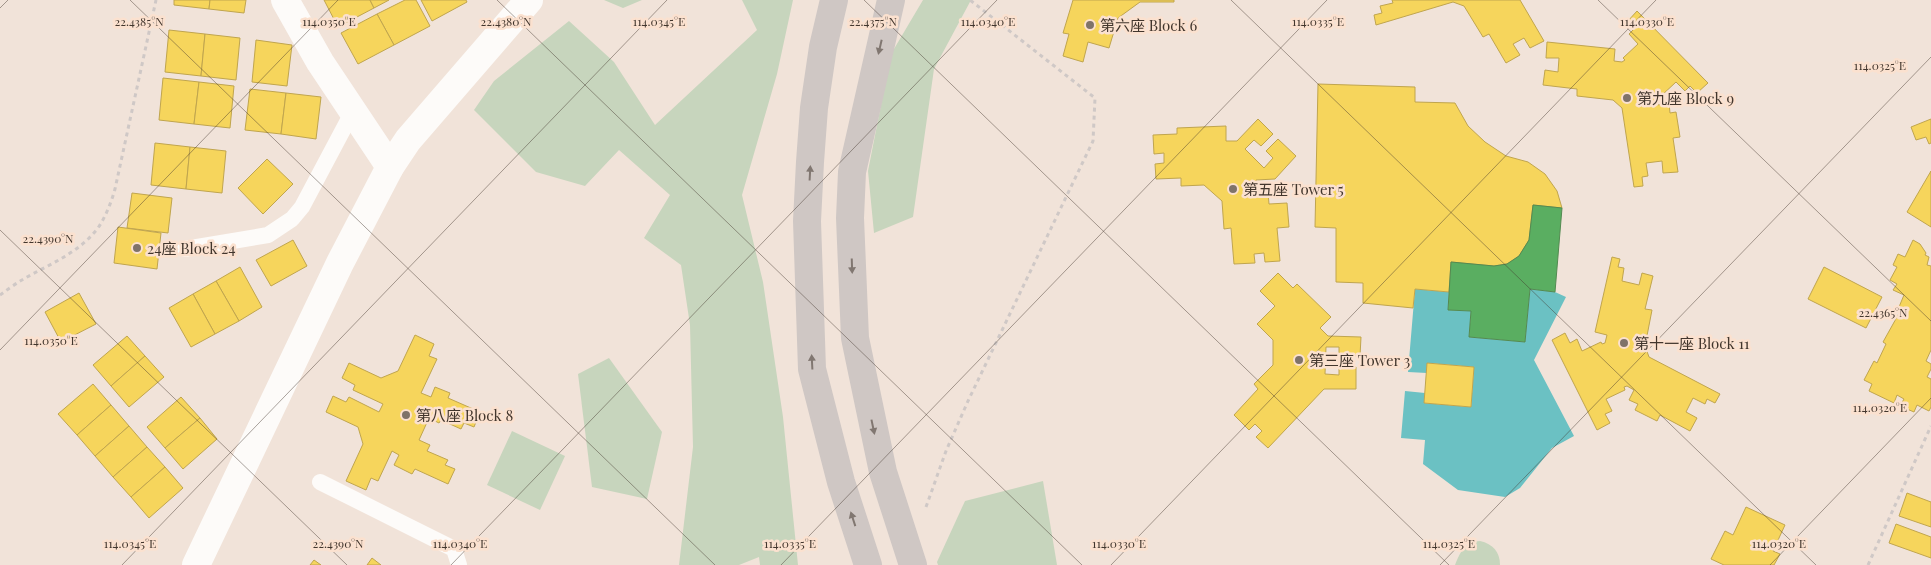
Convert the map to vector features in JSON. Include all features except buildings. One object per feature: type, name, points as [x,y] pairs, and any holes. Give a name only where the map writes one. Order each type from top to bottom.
[{"type":"main road","points":[[834,0],[823,47],[815,99],[811,153],[808,221],[812,369],[842,482],[868,565]]},
{"type":"main road","points":[[891,0],[852,172],[850,227],[855,338],[883,472],[912,565]]},
{"type":"street","points":[[285,0],[320,62],[390,167]]},
{"type":"street","points":[[196,565],[340,263],[390,167],[408,140],[530,0]]},
{"type":"lane","points":[[185,249],[268,236],[292,219],[302,206],[353,111]]},
{"type":"lane","points":[[320,482],[454,549],[459,565]]},
{"type":"path","points":[[0,295],[23,279],[50,266],[84,243],[98,227],[108,209],[115,190],[156,0]]},
{"type":"path","points":[[925,511],[929,494],[942,460],[964,410],[1092,141],[1095,98],[970,0]]},
{"type":"path","points":[[1868,565],[1931,426]]},
{"type":"green space","points":[[604,0],[642,0],[623,8]]},
{"type":"green space","points":[[742,0],[793,0],[777,74],[742,195],[763,282],[783,417],[798,565],[760,565],[759,557],[739,565],[679,565],[693,447],[690,325],[681,265],[644,238],[670,195],[619,150],[585,186],[536,172],[474,110],[494,81],[569,21],[614,62],[655,125],[757,30]]},
{"type":"green space","points":[[923,0],[971,0],[934,69],[913,217],[874,233],[868,171],[891,54]]},
{"type":"green space","points":[[609,358],[662,432],[647,499],[592,487],[578,374]]},
{"type":"green space","points":[[512,431],[565,456],[540,510],[487,485]]},
{"type":"green space","points":[[1043,481],[1057,565],[938,565],[937,562],[965,501]]},
{"type":"green space","points":[[1480,541],[1489,544],[1495,549],[1499,556],[1500,565],[1455,565],[1459,556],[1470,543]]},
{"type":"water","points":[[1415,289],[1449,292],[1448,310],[1471,311],[1469,337],[1525,342],[1530,289],[1555,292],[1566,297],[1534,360],[1574,436],[1552,448],[1520,488],[1505,497],[1458,490],[1423,464],[1425,440],[1401,438],[1405,391],[1425,393],[1424,403],[1471,407],[1474,367],[1428,363],[1427,373],[1408,372]]},
{"type":"place","name":"第六座 Block 6","points":[[1090,25]]},
{"type":"place","name":"第九座 Block 9","points":[[1627,98]]},
{"type":"place","name":"第五座 Tower 5","points":[[1233,189]]},
{"type":"place","name":"24座 Block 24","points":[[137,248]]},
{"type":"place","name":"第十一座 Block 11","points":[[1624,343]]},
{"type":"place","name":"第三座 Tower 3","points":[[1299,360]]},
{"type":"place","name":"第八座 Block 8","points":[[406,415]]}]
